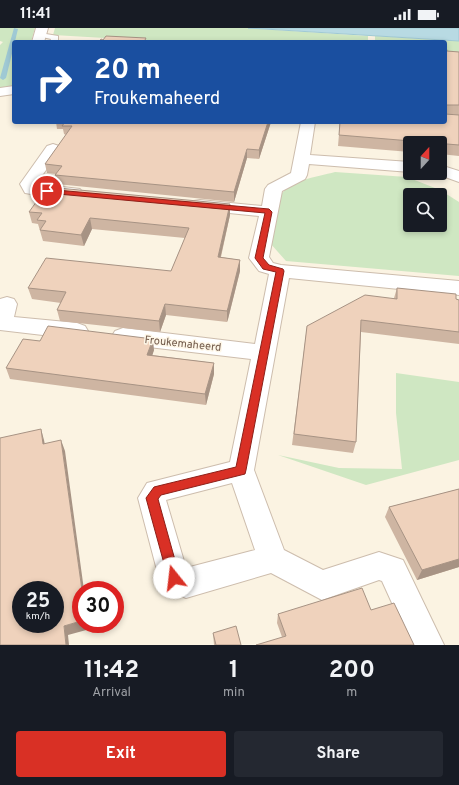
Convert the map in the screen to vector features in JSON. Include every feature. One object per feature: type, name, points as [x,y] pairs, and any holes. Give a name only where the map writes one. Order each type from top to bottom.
[{"type":"street","points":[[0,92],[12,90]]},
{"type":"street","points":[[308,124],[299,175],[274,189],[259,258],[266,267],[280,271],[459,288]]},
{"type":"street","points":[[53,149],[28,184],[31,189],[87,194]]},
{"type":"street","points":[[302,159],[403,166]]},
{"type":"street","points":[[447,173],[459,177]]},
{"type":"street","points":[[182,203],[269,212]]},
{"type":"street","points":[[280,271],[241,470],[273,559],[322,585],[379,566],[392,570],[428,645]]},
{"type":"street","name":"Froukemaheerd","points":[[7,304],[2,323],[265,352]]},
{"type":"street","points":[[241,470],[158,491],[152,498],[174,578],[186,584],[273,559]]},
{"type":"lane","points":[[40,35],[55,38],[54,40]]},
{"type":"green space","points":[[0,28],[35,28],[32,40],[12,40],[12,86],[0,88],[0,45],[3,42],[0,41]]},
{"type":"green space","points":[[55,28],[247,28],[368,36],[368,40],[140,40],[53,35]]},
{"type":"green space","points":[[375,36],[442,40],[375,40]]},
{"type":"green space","points":[[447,40],[459,41],[459,53],[447,52]]},
{"type":"green space","points":[[335,172],[403,177],[403,180],[415,180],[435,188],[403,188],[403,232],[447,232],[447,194],[459,202],[459,276],[286,261],[270,243],[278,200],[282,193],[288,188],[303,180]]},
{"type":"green space","points":[[396,373],[459,382],[459,460],[366,485],[278,455],[339,468],[402,469],[396,413]]},
{"type":"water","points":[[248,28],[459,28],[459,41]]},
{"type":"building","points":[[106,36],[146,38],[145,40],[103,40]]},
{"type":"building","points":[[447,51],[459,52],[459,105],[447,105]]},
{"type":"building","points":[[447,114],[459,115],[459,145],[447,144],[447,136],[403,136],[403,140],[339,135],[340,124],[447,124]]},
{"type":"building","points":[[64,124],[267,124],[259,150],[247,149],[234,192],[55,175],[62,166],[45,164],[72,126],[62,126]]},
{"type":"building","points":[[47,187],[230,204],[218,257],[240,260],[227,311],[165,304],[159,321],[57,310],[66,292],[28,288],[46,258],[171,271],[189,228],[90,218],[81,235],[40,230],[46,221],[37,220],[42,213],[29,212]]},
{"type":"building","points":[[397,288],[456,294],[456,299],[459,300],[459,332],[361,320],[356,442],[294,434],[307,326],[365,295],[397,299]]},
{"type":"building","points":[[48,326],[153,339],[147,355],[214,363],[205,394],[6,368],[23,339],[40,341]]},
{"type":"building","points":[[41,429],[43,444],[61,440],[81,581],[72,581],[72,624],[64,626],[66,645],[0,645],[0,438]]},
{"type":"building","points":[[459,489],[459,559],[422,570],[389,507]]},
{"type":"building","points":[[362,588],[371,610],[394,603],[414,645],[256,645],[286,636],[278,614]]},
{"type":"building","points":[[236,626],[241,645],[216,645],[213,633]]},
{"type":"waterway","points":[[13,40],[16,29]]},
{"type":"waterway","points":[[3,78],[12,44]]},
{"type":"route","points":[[47,191],[269,212],[259,258],[266,267],[280,271],[241,470],[158,491],[152,498],[174,578]]}]
